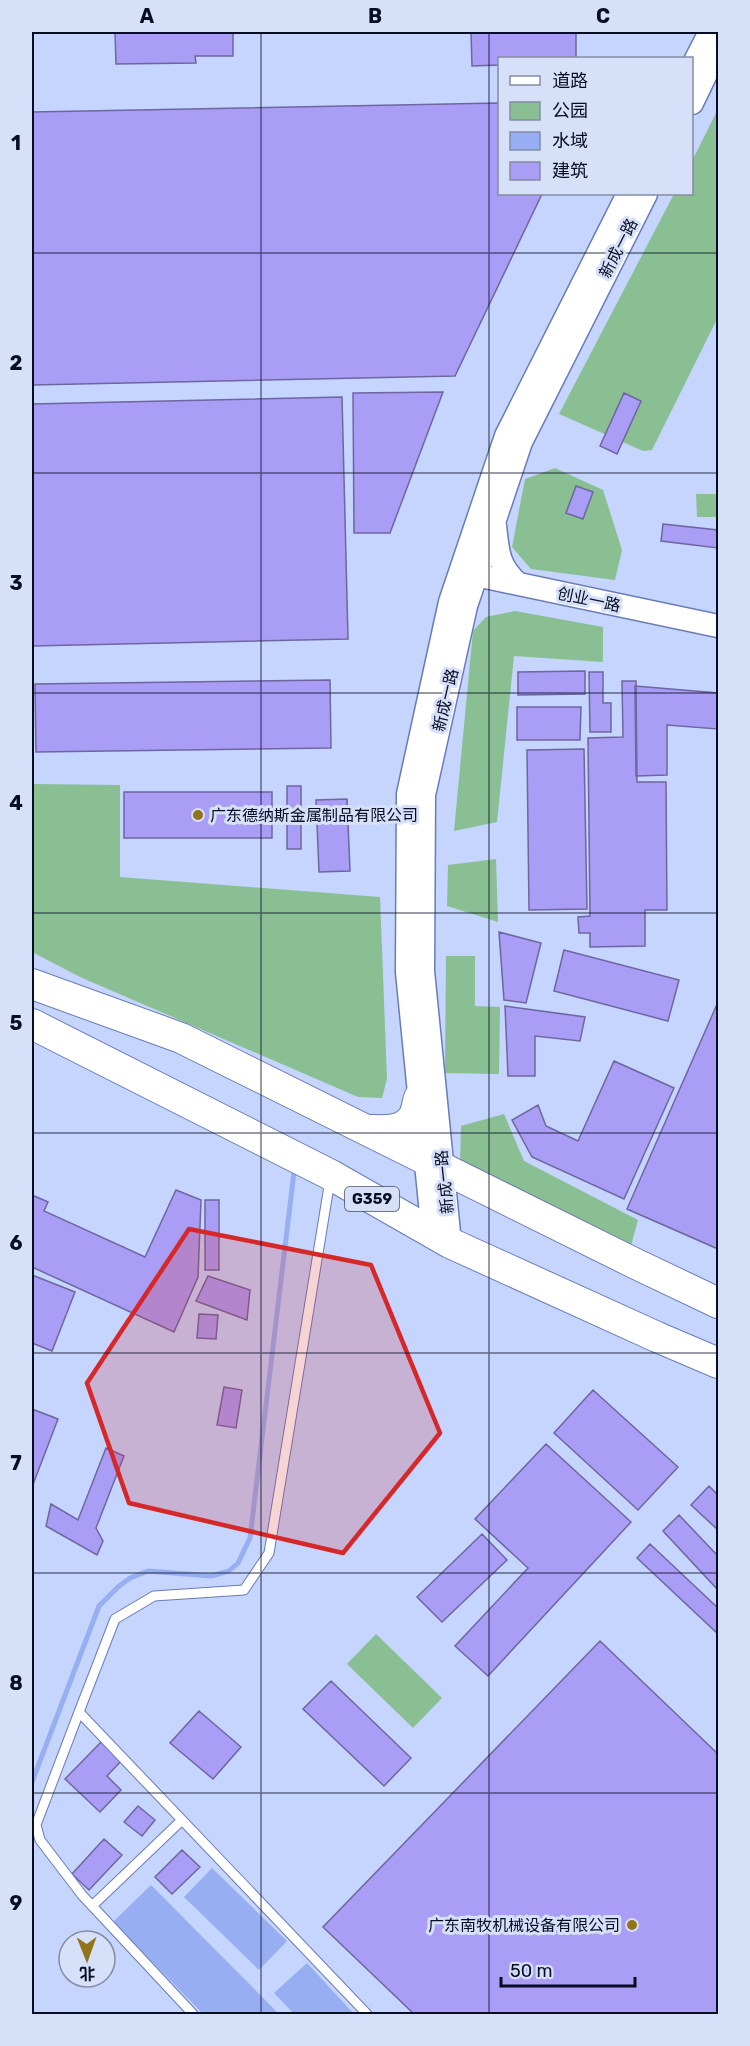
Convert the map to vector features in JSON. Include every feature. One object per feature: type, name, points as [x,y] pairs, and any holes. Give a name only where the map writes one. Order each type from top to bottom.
[{"type":"highway","points":[[32,984],[181,1038],[718,1303]]},
{"type":"highway","name":"G359","points":[[32,1024],[331,1176],[442,1238],[718,1363]]},
{"type":"highway","points":[[367,1130],[390,1130],[401,1127],[412,1118],[418,1098]]},
{"type":"street","points":[[693,66],[710,32]]},
{"type":"street","points":[[693,101],[718,49]]},
{"type":"street","name":"新成一路","points":[[442,1238],[433,1163],[423,971],[424,795],[466,606],[469,572],[506,436],[627,195]]},
{"type":"street","name":"新成一路","points":[[433,1163],[418,1098],[407,972],[408,794],[450,602],[469,572],[495,519],[521,442],[645,195]]},
{"type":"street","points":[[495,519],[500,561],[506,573],[518,584]]},
{"type":"street","name":"创业一路","points":[[469,572],[718,626]]},
{"type":"street","points":[[461,629],[480,600],[495,590],[518,584]]},
{"type":"lane","points":[[193,2014],[92,1906],[40,1840],[36,1825],[115,1619],[154,1596],[244,1590],[269,1553],[331,1176]]},
{"type":"lane","points":[[79,1712],[367,2014]]},
{"type":"lane","points":[[92,1906],[182,1820]]},
{"type":"highlighted area","points":[[189,1229],[371,1265],[440,1433],[343,1553],[129,1503],[87,1383]]},
{"type":"shaded area","points":[[32,32],[718,32],[718,2014],[32,2014]]},
{"type":"green space","points":[[718,109],[718,317],[652,450],[643,451],[559,414],[673,195],[693,195],[693,159]]},
{"type":"green space","points":[[555,468],[603,490],[622,550],[615,580],[531,569],[512,547],[525,479]]},
{"type":"green space","points":[[696,494],[718,494],[718,517],[697,517]]},
{"type":"green space","points":[[515,611],[603,627],[603,662],[514,656],[497,822],[454,831],[473,631],[486,617]]},
{"type":"green space","points":[[32,784],[120,785],[120,877],[380,897],[387,1079],[382,1098],[358,1097],[80,977],[32,952]]},
{"type":"green space","points":[[496,859],[498,922],[447,906],[448,865]]},
{"type":"green space","points":[[446,956],[475,956],[475,1006],[500,1007],[499,1074],[445,1073]]},
{"type":"green space","points":[[504,1114],[524,1161],[638,1220],[629,1253],[460,1167],[461,1126]]},
{"type":"green space","points":[[376,1634],[442,1698],[413,1728],[347,1664]]},
{"type":"water","points":[[212,1868],[287,1941],[259,1970],[184,1897]]},
{"type":"water","points":[[151,1885],[279,2014],[203,2014],[113,1922]]},
{"type":"water","points":[[307,1963],[354,2014],[294,2014],[274,1993]]},
{"type":"building","points":[[115,32],[233,32],[233,56],[195,56],[196,63],[116,64]]},
{"type":"building","points":[[471,32],[576,32],[576,57],[498,57],[498,65],[472,66]]},
{"type":"building","points":[[498,103],[498,195],[542,195],[455,376],[32,385],[32,112]]},
{"type":"building","points":[[443,392],[390,533],[354,533],[353,393]]},
{"type":"building","points":[[624,393],[641,401],[617,454],[600,446]]},
{"type":"building","points":[[342,397],[348,639],[32,646],[32,404]]},
{"type":"building","points":[[576,486],[593,492],[583,519],[566,513]]},
{"type":"building","points":[[663,524],[718,530],[718,548],[661,541]]},
{"type":"building","points":[[585,671],[585,694],[518,695],[518,672]]},
{"type":"building","points":[[589,672],[603,672],[603,703],[611,703],[611,732],[590,732]]},
{"type":"building","points":[[330,680],[331,748],[36,752],[35,684]]},
{"type":"building","points":[[622,681],[636,681],[637,782],[666,782],[667,910],[645,910],[645,946],[590,947],[590,933],[579,933],[578,917],[590,916],[588,738],[623,737]]},
{"type":"building","points":[[635,686],[718,693],[718,729],[667,725],[667,775],[636,776]]},
{"type":"building","points":[[517,707],[581,707],[580,740],[517,740]]},
{"type":"building","points":[[584,749],[587,909],[529,910],[527,750]]},
{"type":"building","points":[[287,786],[301,786],[301,849],[287,849]]},
{"type":"building","name":"广东德纳斯金属制品有限公司","points":[[124,792],[272,792],[272,838],[124,838]]},
{"type":"building","points":[[347,799],[350,871],[319,872],[316,800]]},
{"type":"building","points":[[499,932],[541,943],[526,1003],[504,1000]]},
{"type":"building","points":[[564,950],[679,980],[668,1021],[554,991]]},
{"type":"building","points":[[718,1002],[718,1249],[627,1209]]},
{"type":"building","points":[[505,1006],[585,1017],[580,1041],[535,1036],[535,1076],[508,1076]]},
{"type":"building","points":[[614,1061],[674,1088],[624,1199],[532,1157],[512,1120],[538,1105],[546,1126],[578,1141]]},
{"type":"building","points":[[176,1190],[201,1200],[198,1277],[174,1332],[32,1267],[32,1195],[48,1202],[44,1211],[145,1257]]},
{"type":"building","points":[[205,1200],[219,1200],[219,1270],[205,1270]]},
{"type":"building","points":[[32,1275],[75,1292],[52,1351],[32,1343]]},
{"type":"building","points":[[208,1276],[250,1290],[247,1320],[196,1301]]},
{"type":"building","points":[[199,1314],[218,1315],[216,1339],[197,1338]]},
{"type":"building","points":[[224,1387],[242,1390],[236,1428],[217,1425]]},
{"type":"building","points":[[593,1390],[678,1467],[638,1510],[554,1433]]},
{"type":"building","points":[[32,1409],[58,1419],[32,1487]]},
{"type":"building","points":[[546,1444],[631,1522],[488,1676],[455,1646],[528,1568],[475,1519]]},
{"type":"building","points":[[106,1448],[124,1456],[96,1528],[103,1541],[97,1555],[46,1526],[51,1504],[78,1520]]},
{"type":"building","points":[[709,1486],[718,1495],[718,1530],[691,1505]]},
{"type":"building","points":[[679,1515],[718,1556],[718,1590],[663,1531]]},
{"type":"building","points":[[482,1534],[507,1560],[442,1622],[417,1597]]},
{"type":"building","points":[[650,1544],[718,1608],[718,1634],[637,1558]]},
{"type":"building","points":[[600,1641],[718,1754],[718,2014],[414,2014],[323,1927]]},
{"type":"building","points":[[331,1681],[411,1758],[384,1786],[303,1709]]},
{"type":"building","points":[[199,1711],[241,1747],[213,1779],[170,1743]]},
{"type":"building","points":[[102,1741],[122,1760],[107,1776],[121,1790],[100,1812],[65,1779]]},
{"type":"building","points":[[138,1806],[155,1820],[142,1836],[124,1822]]},
{"type":"building","points":[[104,1839],[122,1855],[89,1890],[72,1874]]},
{"type":"building","points":[[182,1850],[200,1867],[172,1894],[155,1877]]},
{"type":"waterway","points":[[32,1782],[99,1606],[130,1578],[148,1571],[211,1576],[229,1571],[238,1563],[250,1538],[294,1172]]},
{"type":"place","name":"广东德纳斯金属制品有限公司","points":[[198,815]]},
{"type":"place","name":"广东南牧机械设备有限公司","points":[[632,1925]]}]
